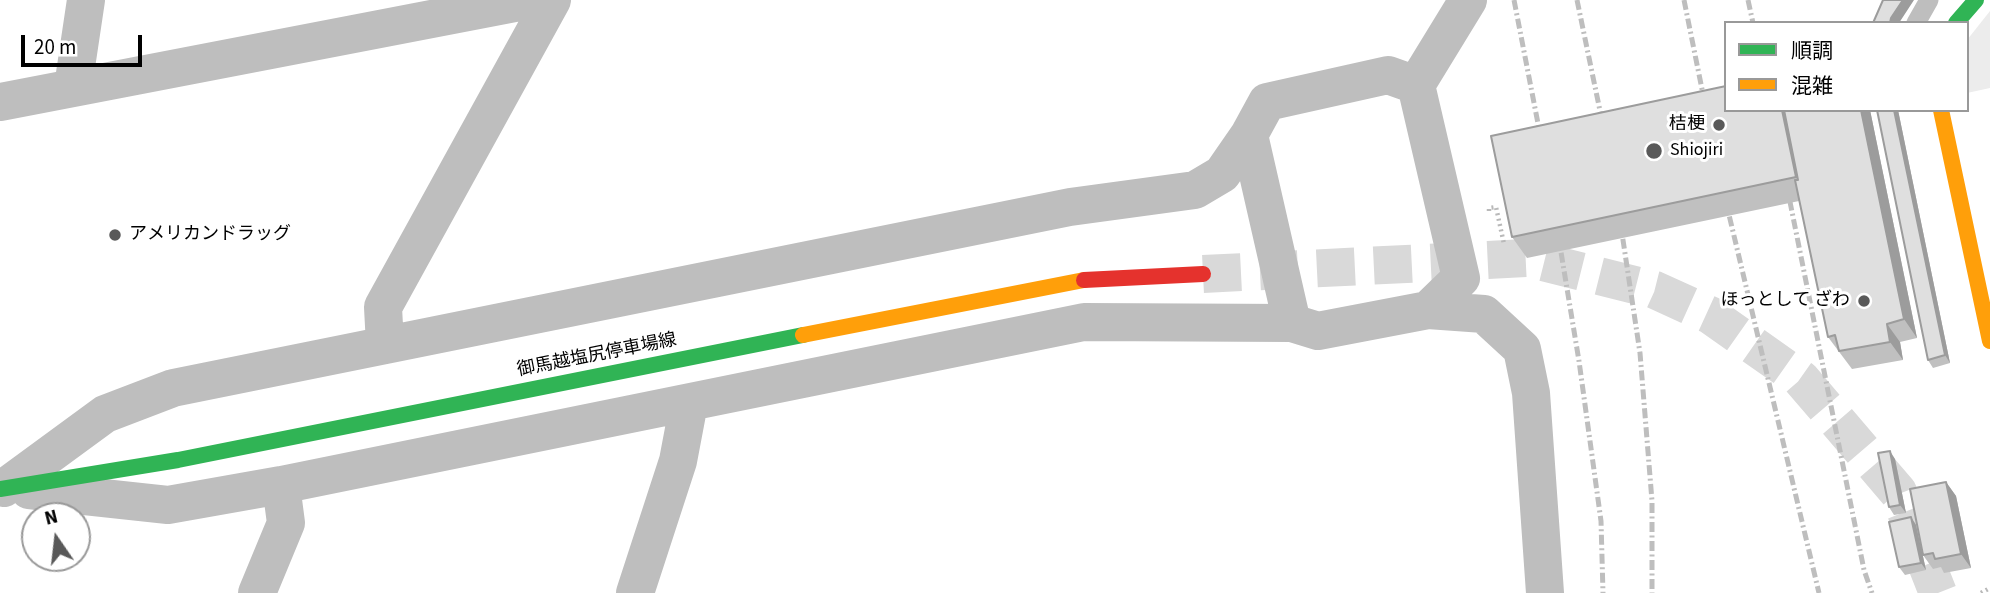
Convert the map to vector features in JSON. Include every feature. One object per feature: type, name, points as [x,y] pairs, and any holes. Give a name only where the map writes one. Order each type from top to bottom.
[{"type":"main road","points":[[1958,21],[1976,0]]},
{"type":"main road","points":[[1938,113],[1990,341]]},
{"type":"main road","name":"御馬越塩尻停車場線","points":[[2,488],[178,460],[1077,280],[1203,274]]},
{"type":"street","points":[[74,87],[86,0]]},
{"type":"street","points":[[0,102],[530,0]]},
{"type":"street","points":[[385,345],[383,307],[552,0]]},
{"type":"street","points":[[1428,310],[1461,278],[1416,85],[1468,0]]},
{"type":"street","points":[[2,488],[104,414],[173,388],[1070,208],[1195,190],[1222,174],[1249,135],[1267,102],[1388,75],[1416,85]]},
{"type":"street","points":[[1249,135],[1292,323]]},
{"type":"street","points":[[2,488],[168,505],[281,485],[1084,322],[1292,323],[1318,331],[1428,310],[1484,314],[1522,349],[1531,393],[1545,593]]},
{"type":"street","points":[[635,593],[678,461],[689,403]]},
{"type":"street","points":[[257,593],[286,523],[281,485]]},
{"type":"lane","points":[[1917,21],[1929,0]]},
{"type":"path","points":[[1489,208],[1496,207],[1504,244]]},
{"type":"path","points":[[1981,593],[1990,588]]},
{"type":"shaded area","points":[[1990,11],[1990,88],[1969,93],[1969,37]]},
{"type":"building","points":[[1883,0],[1903,0],[1890,21],[1874,21]]},
{"type":"building","points":[[1724,86],[1724,112],[1782,112],[1796,177],[1512,237],[1491,136]]},
{"type":"building","points":[[1784,112],[1861,112],[1904,319],[1887,324],[1890,342],[1839,351],[1835,335],[1828,337],[1795,180],[1798,180]]},
{"type":"building","points":[[1877,112],[1894,112],[1945,355],[1928,360]]},
{"type":"building","points":[[1890,451],[1900,505],[1889,507],[1878,453]]},
{"type":"building","points":[[1946,482],[1961,554],[1935,559],[1933,553],[1923,555],[1910,489]]},
{"type":"building","points":[[1911,517],[1921,563],[1899,567],[1889,522]]},
{"type":"tunnel","points":[[1203,274],[1527,258],[1655,290],[1710,315],[1801,379],[1898,492],[1938,593]]},
{"type":"railway","points":[[1514,0],[1542,144]]},
{"type":"railway","points":[[1577,0],[1604,130]]},
{"type":"railway","points":[[1684,0],[1706,109]]},
{"type":"railway","points":[[1748,0],[1753,21]]},
{"type":"railway","points":[[1786,182],[1864,570],[1872,593]]},
{"type":"railway","points":[[1725,198],[1819,593]]},
{"type":"railway","points":[[1620,220],[1640,353],[1652,501],[1652,593]]},
{"type":"railway","points":[[1558,234],[1601,521],[1603,593]]},
{"type":"traffic: fast","points":[[1958,21],[1976,0]]},
{"type":"traffic: fast","points":[[0,489],[178,460],[803,335]]},
{"type":"traffic: slow","points":[[1941,112],[1990,341]]},
{"type":"traffic: slow","points":[[803,335],[1084,280]]},
{"type":"traffic: jam","points":[[1084,280],[1203,274]]},
{"type":"place","name":"桔梗","points":[[1719,125]]},
{"type":"place","name":"Shiojiri","points":[[1654,151]]},
{"type":"place","name":"アメリカンドラッグ","points":[[115,235]]},
{"type":"place","name":"ほっとして ざわ","points":[[1864,301]]}]
